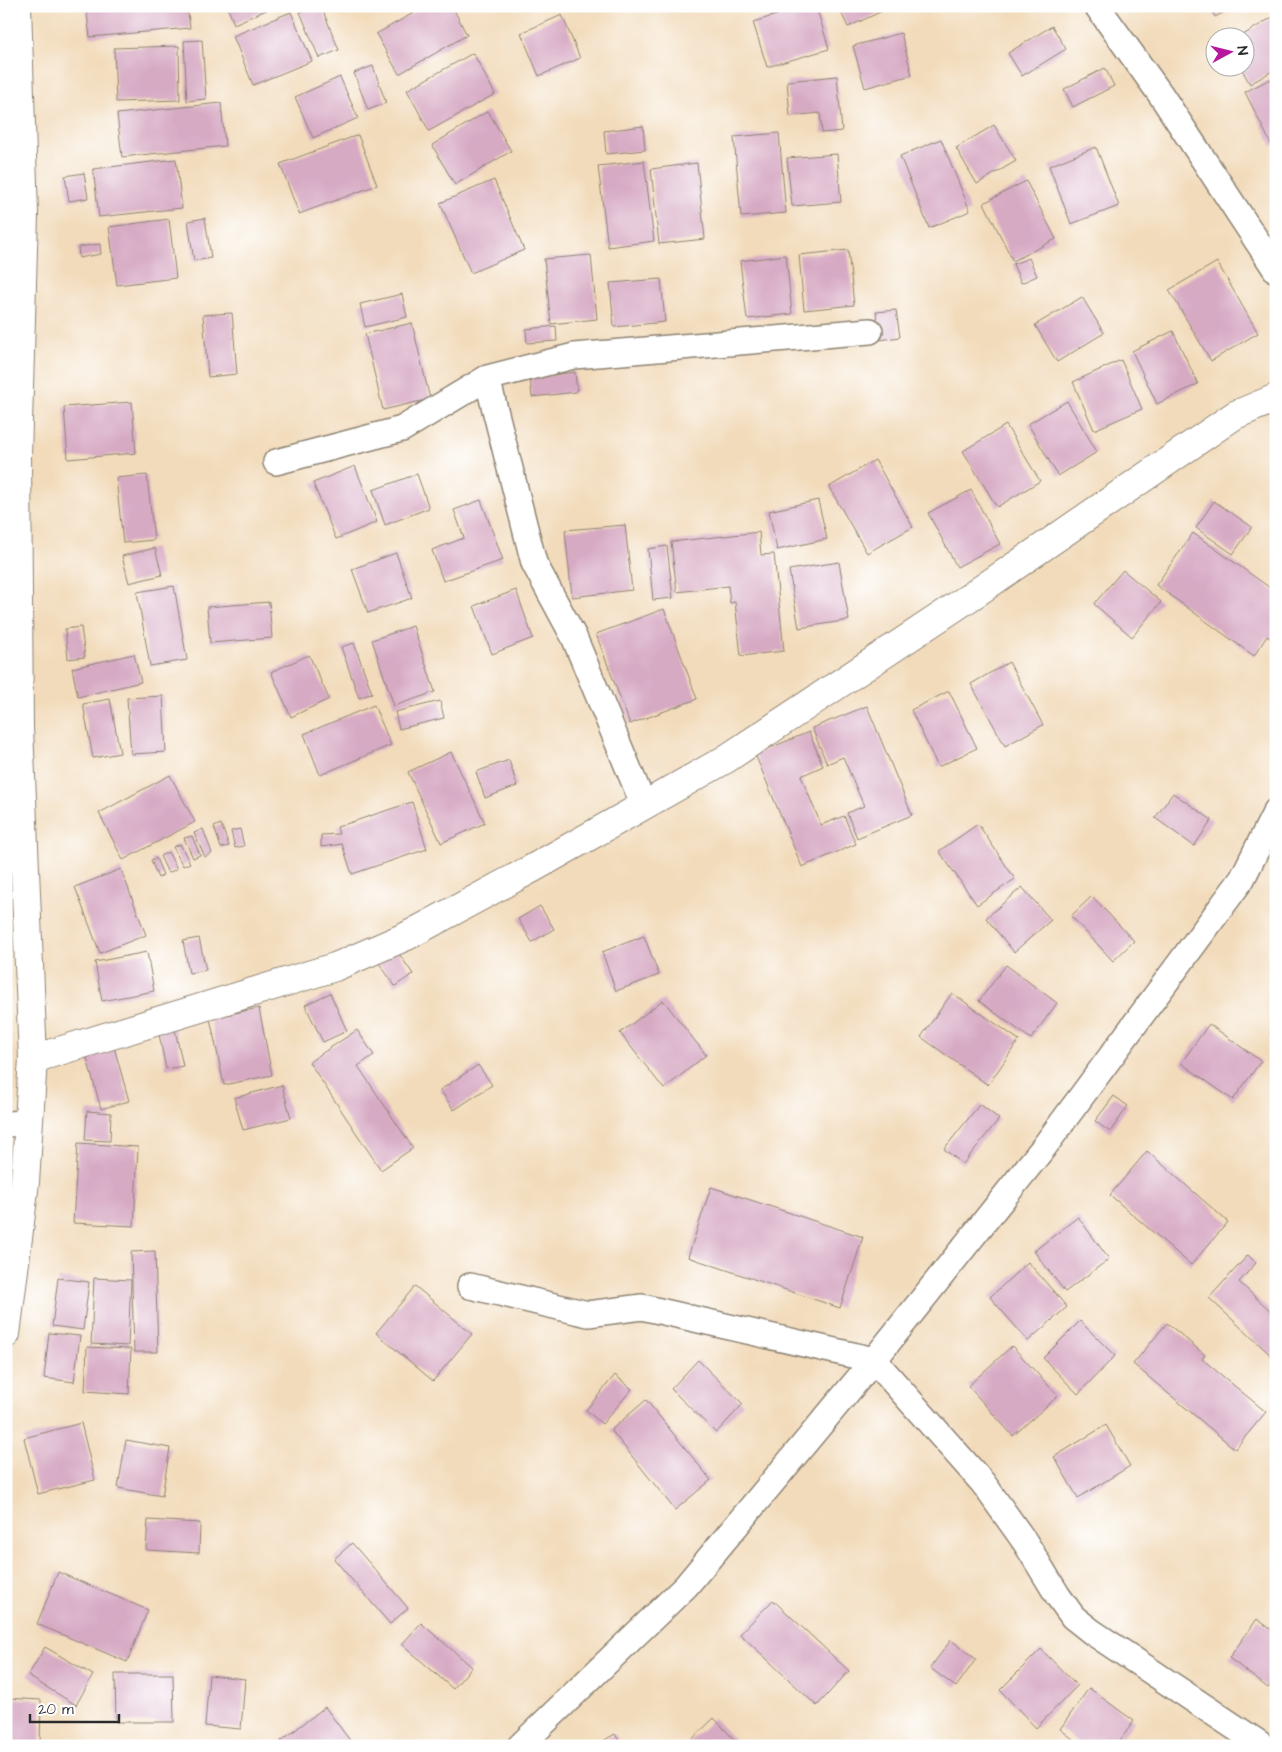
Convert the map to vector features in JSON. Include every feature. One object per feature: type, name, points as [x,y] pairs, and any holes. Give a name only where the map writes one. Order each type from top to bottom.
[{"type":"street","points":[[6,1334],[25,1182],[17,1123],[33,1059],[19,728],[12,458],[24,214],[17,6]]},
{"type":"street","points":[[1097,6],[1161,95],[1276,270]]},
{"type":"street","points":[[276,462],[402,429],[487,378],[574,356],[870,331]]},
{"type":"street","points":[[487,378],[534,563],[574,637],[644,806]]},
{"type":"street","points":[[33,1059],[335,967],[407,936],[535,867],[726,759],[976,593],[1235,415],[1276,398]]},
{"type":"street","points":[[520,1746],[686,1586],[874,1360],[1044,1147],[1242,879],[1276,812]]},
{"type":"street","points":[[470,1286],[588,1314],[642,1307],[874,1360],[984,1483],[1025,1542],[1073,1617],[1092,1632],[1263,1746]]},
{"type":"building","points":[[86,6],[187,6],[190,28],[90,37]]},
{"type":"building","points":[[227,6],[270,6],[271,8],[234,24]]},
{"type":"building","points":[[315,6],[321,6],[339,50],[319,58],[300,12]]},
{"type":"building","points":[[380,6],[395,6],[385,13]]},
{"type":"building","points":[[426,6],[452,6],[467,35],[399,74],[376,34]]},
{"type":"building","points":[[741,6],[753,6],[753,7],[742,10]]},
{"type":"building","points":[[807,6],[816,6],[829,49],[767,67],[753,22]]},
{"type":"building","points":[[838,6],[893,6],[848,27]]},
{"type":"building","points":[[1210,6],[1236,6],[1215,17]]},
{"type":"building","points":[[291,12],[312,61],[253,85],[233,36]]},
{"type":"building","points":[[562,15],[580,58],[539,76],[521,33]]},
{"type":"building","points":[[1276,15],[1276,69],[1250,84],[1247,78],[1254,78],[1254,28]]},
{"type":"building","points":[[1052,26],[1066,49],[1022,76],[1008,53]]},
{"type":"building","points":[[901,33],[912,75],[865,88],[853,46]]},
{"type":"building","points":[[202,40],[206,99],[187,101],[184,41]]},
{"type":"building","points":[[179,46],[180,100],[116,102],[114,48]]},
{"type":"building","points":[[473,53],[495,94],[429,131],[407,90]]},
{"type":"building","points":[[373,66],[386,103],[368,110],[354,73]]},
{"type":"building","points":[[1105,68],[1114,86],[1073,107],[1064,89]]},
{"type":"building","points":[[837,76],[842,131],[822,133],[820,113],[790,116],[787,81]]},
{"type":"building","points":[[340,77],[358,118],[313,138],[295,97]]},
{"type":"building","points":[[1270,79],[1274,88],[1276,87],[1276,144],[1272,146],[1245,92]]},
{"type":"building","points":[[221,103],[225,146],[122,157],[117,114]]},
{"type":"building","points":[[488,111],[511,151],[455,185],[432,145]]},
{"type":"building","points":[[994,125],[1016,161],[977,184],[956,148]]},
{"type":"building","points":[[643,126],[645,150],[606,154],[604,131]]},
{"type":"building","points":[[779,133],[786,213],[741,217],[734,137]]},
{"type":"building","points":[[358,135],[377,185],[299,214],[280,164]]},
{"type":"building","points":[[941,139],[970,211],[929,228],[900,156]]},
{"type":"building","points":[[1096,147],[1119,206],[1071,224],[1049,166]]},
{"type":"building","points":[[837,154],[841,202],[792,206],[787,158]]},
{"type":"building","points":[[176,159],[182,208],[99,217],[93,169]]},
{"type":"building","points":[[644,161],[654,241],[608,247],[598,166]]},
{"type":"building","points":[[697,163],[705,239],[659,244],[651,169]]},
{"type":"building","points":[[84,173],[88,198],[69,201],[65,176]]},
{"type":"building","points":[[494,180],[524,250],[471,273],[440,203]]},
{"type":"building","points":[[1026,181],[1056,239],[1013,261],[984,203]]},
{"type":"building","points":[[205,218],[211,258],[194,261],[188,221]]},
{"type":"building","points":[[169,219],[176,278],[117,285],[109,227]]},
{"type":"building","points":[[100,244],[101,254],[79,258],[78,247]]},
{"type":"building","points":[[848,250],[854,305],[804,310],[799,255]]},
{"type":"building","points":[[591,255],[597,319],[551,324],[544,259]]},
{"type":"building","points":[[786,255],[792,314],[747,319],[740,261]]},
{"type":"building","points":[[1029,258],[1037,276],[1021,283],[1013,264]]},
{"type":"building","points":[[1217,262],[1258,333],[1211,361],[1169,290]]},
{"type":"building","points":[[661,279],[665,322],[614,327],[610,283]]},
{"type":"building","points":[[402,294],[407,317],[365,327],[360,304]]},
{"type":"building","points":[[1082,297],[1104,333],[1057,362],[1035,325]]},
{"type":"building","points":[[896,310],[900,337],[880,340],[876,312]]},
{"type":"building","points":[[232,313],[237,374],[208,377],[203,315]]},
{"type":"building","points":[[412,323],[430,399],[383,410],[365,334]]},
{"type":"building","points":[[556,326],[557,341],[527,343],[526,329]]},
{"type":"building","points":[[1173,331],[1198,384],[1157,404],[1132,351]]},
{"type":"building","points":[[1121,360],[1142,409],[1094,430],[1073,382]]},
{"type":"building","points":[[575,372],[577,392],[532,397],[530,378]]},
{"type":"building","points":[[1067,401],[1097,452],[1058,476],[1028,424]]},
{"type":"building","points":[[132,402],[136,453],[68,459],[64,407]]},
{"type":"building","points":[[1006,425],[1040,481],[997,507],[963,451]]},
{"type":"building","points":[[875,460],[913,527],[867,553],[829,487]]},
{"type":"building","points":[[355,466],[377,522],[336,539],[313,483]]},
{"type":"building","points":[[417,474],[429,508],[385,525],[373,490]]},
{"type":"building","points":[[147,475],[154,540],[123,543],[116,478]]},
{"type":"building","points":[[971,490],[1000,544],[957,567],[928,513]]},
{"type":"building","points":[[481,500],[503,560],[443,581],[432,550],[464,538],[454,510]]},
{"type":"building","points":[[818,500],[827,539],[777,550],[769,511]]},
{"type":"building","points":[[1214,501],[1252,527],[1233,554],[1196,528]]},
{"type":"building","points":[[625,525],[632,590],[572,597],[565,530]]},
{"type":"building","points":[[759,532],[761,555],[774,554],[784,651],[741,656],[735,602],[730,603],[728,586],[677,592],[671,542]]},
{"type":"building","points":[[1193,533],[1276,592],[1276,632],[1271,639],[1267,636],[1254,656],[1156,585]]},
{"type":"building","points":[[667,546],[673,598],[653,600],[648,549]]},
{"type":"building","points":[[155,548],[162,575],[129,583],[122,556]]},
{"type":"building","points":[[396,553],[412,598],[368,613],[352,569]]},
{"type":"building","points":[[839,562],[849,620],[799,628],[789,570]]},
{"type":"building","points":[[1123,570],[1161,602],[1132,637],[1094,604]]},
{"type":"building","points":[[174,586],[187,660],[150,666],[137,592]]},
{"type":"building","points":[[516,590],[533,638],[492,654],[474,606]]},
{"type":"building","points":[[269,602],[272,638],[210,643],[207,607]]},
{"type":"building","points":[[664,609],[697,699],[630,724],[596,634]]},
{"type":"building","points":[[413,626],[435,692],[394,706],[372,640]]},
{"type":"building","points":[[81,627],[85,657],[68,659],[65,629]]},
{"type":"building","points":[[354,643],[372,693],[359,698],[341,647]]},
{"type":"building","points":[[134,654],[141,682],[78,697],[72,668]]},
{"type":"building","points":[[309,655],[329,699],[291,717],[271,672]]},
{"type":"building","points":[[1009,662],[1043,725],[1005,746],[971,684]]},
{"type":"building","points":[[949,691],[977,748],[938,767],[911,710]]},
{"type":"building","points":[[163,696],[166,752],[131,754],[127,698]]},
{"type":"building","points":[[110,699],[120,753],[93,758],[83,704]]},
{"type":"building","points":[[440,701],[444,718],[399,729],[395,712]]},
{"type":"building","points":[[374,705],[391,745],[320,775],[304,734]]},
{"type":"building","points":[[867,706],[912,815],[857,838],[847,813],[864,806],[843,757],[827,764],[812,728]]},
{"type":"building","points":[[809,732],[823,766],[801,776],[821,825],[844,816],[856,844],[802,867],[755,754]]},
{"type":"building","points":[[451,752],[485,823],[441,843],[408,772]]},
{"type":"building","points":[[509,760],[517,786],[485,798],[476,772]]},
{"type":"building","points":[[170,775],[195,822],[123,860],[99,813]]},
{"type":"building","points":[[1173,793],[1212,820],[1194,846],[1155,818]]},
{"type":"building","points":[[412,802],[427,849],[352,874],[342,844],[321,847],[321,835],[339,834],[337,827]]},
{"type":"building","points":[[221,824],[229,846],[221,848],[214,827]]},
{"type":"building","points":[[978,824],[1015,879],[977,905],[939,851]]},
{"type":"building","points":[[203,829],[212,853],[205,857],[194,833]]},
{"type":"building","points":[[240,829],[244,846],[235,848],[231,831]]},
{"type":"building","points":[[192,836],[200,855],[193,858],[184,838]]},
{"type":"building","points":[[180,844],[190,863],[183,866],[173,847]]},
{"type":"building","points":[[168,852],[177,869],[168,873],[160,856]]},
{"type":"building","points":[[156,858],[163,875],[158,878],[151,860]]},
{"type":"building","points":[[121,869],[146,935],[100,953],[75,887]]},
{"type":"building","points":[[1022,887],[1051,920],[1014,952],[986,918]]},
{"type":"building","points":[[1092,896],[1134,941],[1113,961],[1071,916]]},
{"type":"building","points":[[540,906],[554,929],[532,942],[518,919]]},
{"type":"building","points":[[644,936],[659,975],[616,991],[602,952]]},
{"type":"building","points":[[199,938],[206,970],[189,973],[183,941]]},
{"type":"building","points":[[397,951],[413,974],[395,986],[379,963]]},
{"type":"building","points":[[147,952],[154,991],[102,1001],[95,962]]},
{"type":"building","points":[[1276,953],[1276,965],[1271,963]]},
{"type":"building","points":[[1006,965],[1057,1003],[1031,1039],[979,1001]]},
{"type":"building","points":[[330,993],[347,1031],[323,1042],[305,1005]]},
{"type":"building","points":[[952,993],[1019,1040],[988,1085],[921,1037]]},
{"type":"building","points":[[663,1000],[706,1055],[664,1089],[620,1033]]},
{"type":"building","points":[[259,1008],[272,1075],[224,1085],[210,1018]]},
{"type":"building","points":[[1276,1023],[1276,1037],[1270,1033]]},
{"type":"building","points":[[1209,1024],[1261,1061],[1233,1100],[1181,1063]]},
{"type":"building","points":[[174,1025],[183,1066],[166,1069],[158,1029]]},
{"type":"building","points":[[357,1030],[374,1055],[358,1066],[413,1148],[381,1170],[309,1062]]},
{"type":"building","points":[[111,1036],[129,1101],[101,1109],[83,1044]]},
{"type":"building","points":[[478,1065],[492,1085],[454,1110],[440,1090]]},
{"type":"building","points":[[282,1085],[291,1118],[243,1130],[234,1098]]},
{"type":"building","points":[[1114,1096],[1128,1106],[1110,1132],[1095,1121]]},
{"type":"building","points":[[980,1104],[999,1119],[963,1164],[944,1149]]},
{"type":"building","points":[[87,1111],[111,1113],[110,1141],[85,1140]]},
{"type":"building","points":[[78,1143],[138,1147],[134,1226],[73,1223]]},
{"type":"building","points":[[1147,1151],[1228,1222],[1191,1265],[1110,1195]]},
{"type":"building","points":[[711,1187],[863,1237],[840,1308],[688,1257]]},
{"type":"building","points":[[1078,1217],[1109,1259],[1065,1292],[1034,1251]]},
{"type":"building","points":[[155,1251],[158,1352],[134,1352],[131,1252]]},
{"type":"building","points":[[1248,1255],[1256,1263],[1239,1282],[1276,1316],[1276,1360],[1209,1298]]},
{"type":"building","points":[[1028,1262],[1067,1307],[1028,1341],[990,1297]]},
{"type":"building","points":[[58,1278],[89,1282],[83,1330],[52,1326]]},
{"type":"building","points":[[94,1278],[131,1280],[128,1346],[91,1344]]},
{"type":"building","points":[[415,1286],[472,1334],[433,1381],[376,1333]]},
{"type":"building","points":[[1080,1321],[1115,1356],[1078,1394],[1043,1358]]},
{"type":"building","points":[[1167,1323],[1205,1355],[1202,1359],[1266,1412],[1235,1449],[1133,1364]]},
{"type":"building","points":[[49,1333],[80,1336],[74,1382],[44,1378]]},
{"type":"building","points":[[1012,1346],[1058,1396],[1013,1436],[968,1386]]},
{"type":"building","points":[[87,1347],[131,1349],[129,1394],[85,1391]]},
{"type":"building","points":[[698,1360],[743,1404],[716,1433],[671,1389]]},
{"type":"building","points":[[615,1375],[632,1389],[602,1424],[586,1410]]},
{"type":"building","points":[[646,1400],[711,1480],[675,1510],[611,1430]]},
{"type":"building","points":[[81,1423],[95,1480],[38,1494],[24,1438]]},
{"type":"building","points":[[1106,1425],[1130,1466],[1078,1498],[1054,1457]]},
{"type":"building","points":[[126,1440],[170,1448],[162,1496],[118,1488]]},
{"type":"building","points":[[148,1520],[200,1523],[199,1553],[146,1550]]},
{"type":"building","points":[[352,1543],[408,1608],[390,1624],[334,1559]]},
{"type":"building","points":[[58,1572],[148,1610],[127,1662],[37,1624]]},
{"type":"building","points":[[773,1600],[849,1671],[817,1706],[740,1634]]},
{"type":"building","points":[[1257,1619],[1276,1633],[1276,1678],[1268,1688],[1229,1658]]},
{"type":"building","points":[[421,1623],[472,1667],[453,1689],[402,1644]]},
{"type":"building","points":[[951,1640],[976,1659],[956,1687],[930,1668]]},
{"type":"building","points":[[45,1647],[93,1675],[76,1705],[28,1676]]},
{"type":"building","points":[[1041,1649],[1077,1686],[1036,1728],[1000,1690]]},
{"type":"building","points":[[115,1674],[173,1674],[174,1722],[116,1722]]},
{"type":"building","points":[[209,1675],[245,1679],[241,1729],[205,1726]]},
{"type":"building","points":[[1089,1688],[1134,1721],[1116,1746],[1082,1746],[1060,1729]]},
{"type":"building","points":[[6,1698],[41,1700],[40,1746],[6,1746]]},
{"type":"building","points":[[325,1707],[354,1746],[284,1746],[281,1741]]},
{"type":"building","points":[[714,1718],[740,1746],[685,1746]]},
{"type":"building","points":[[615,1734],[622,1746],[594,1746]]}]
